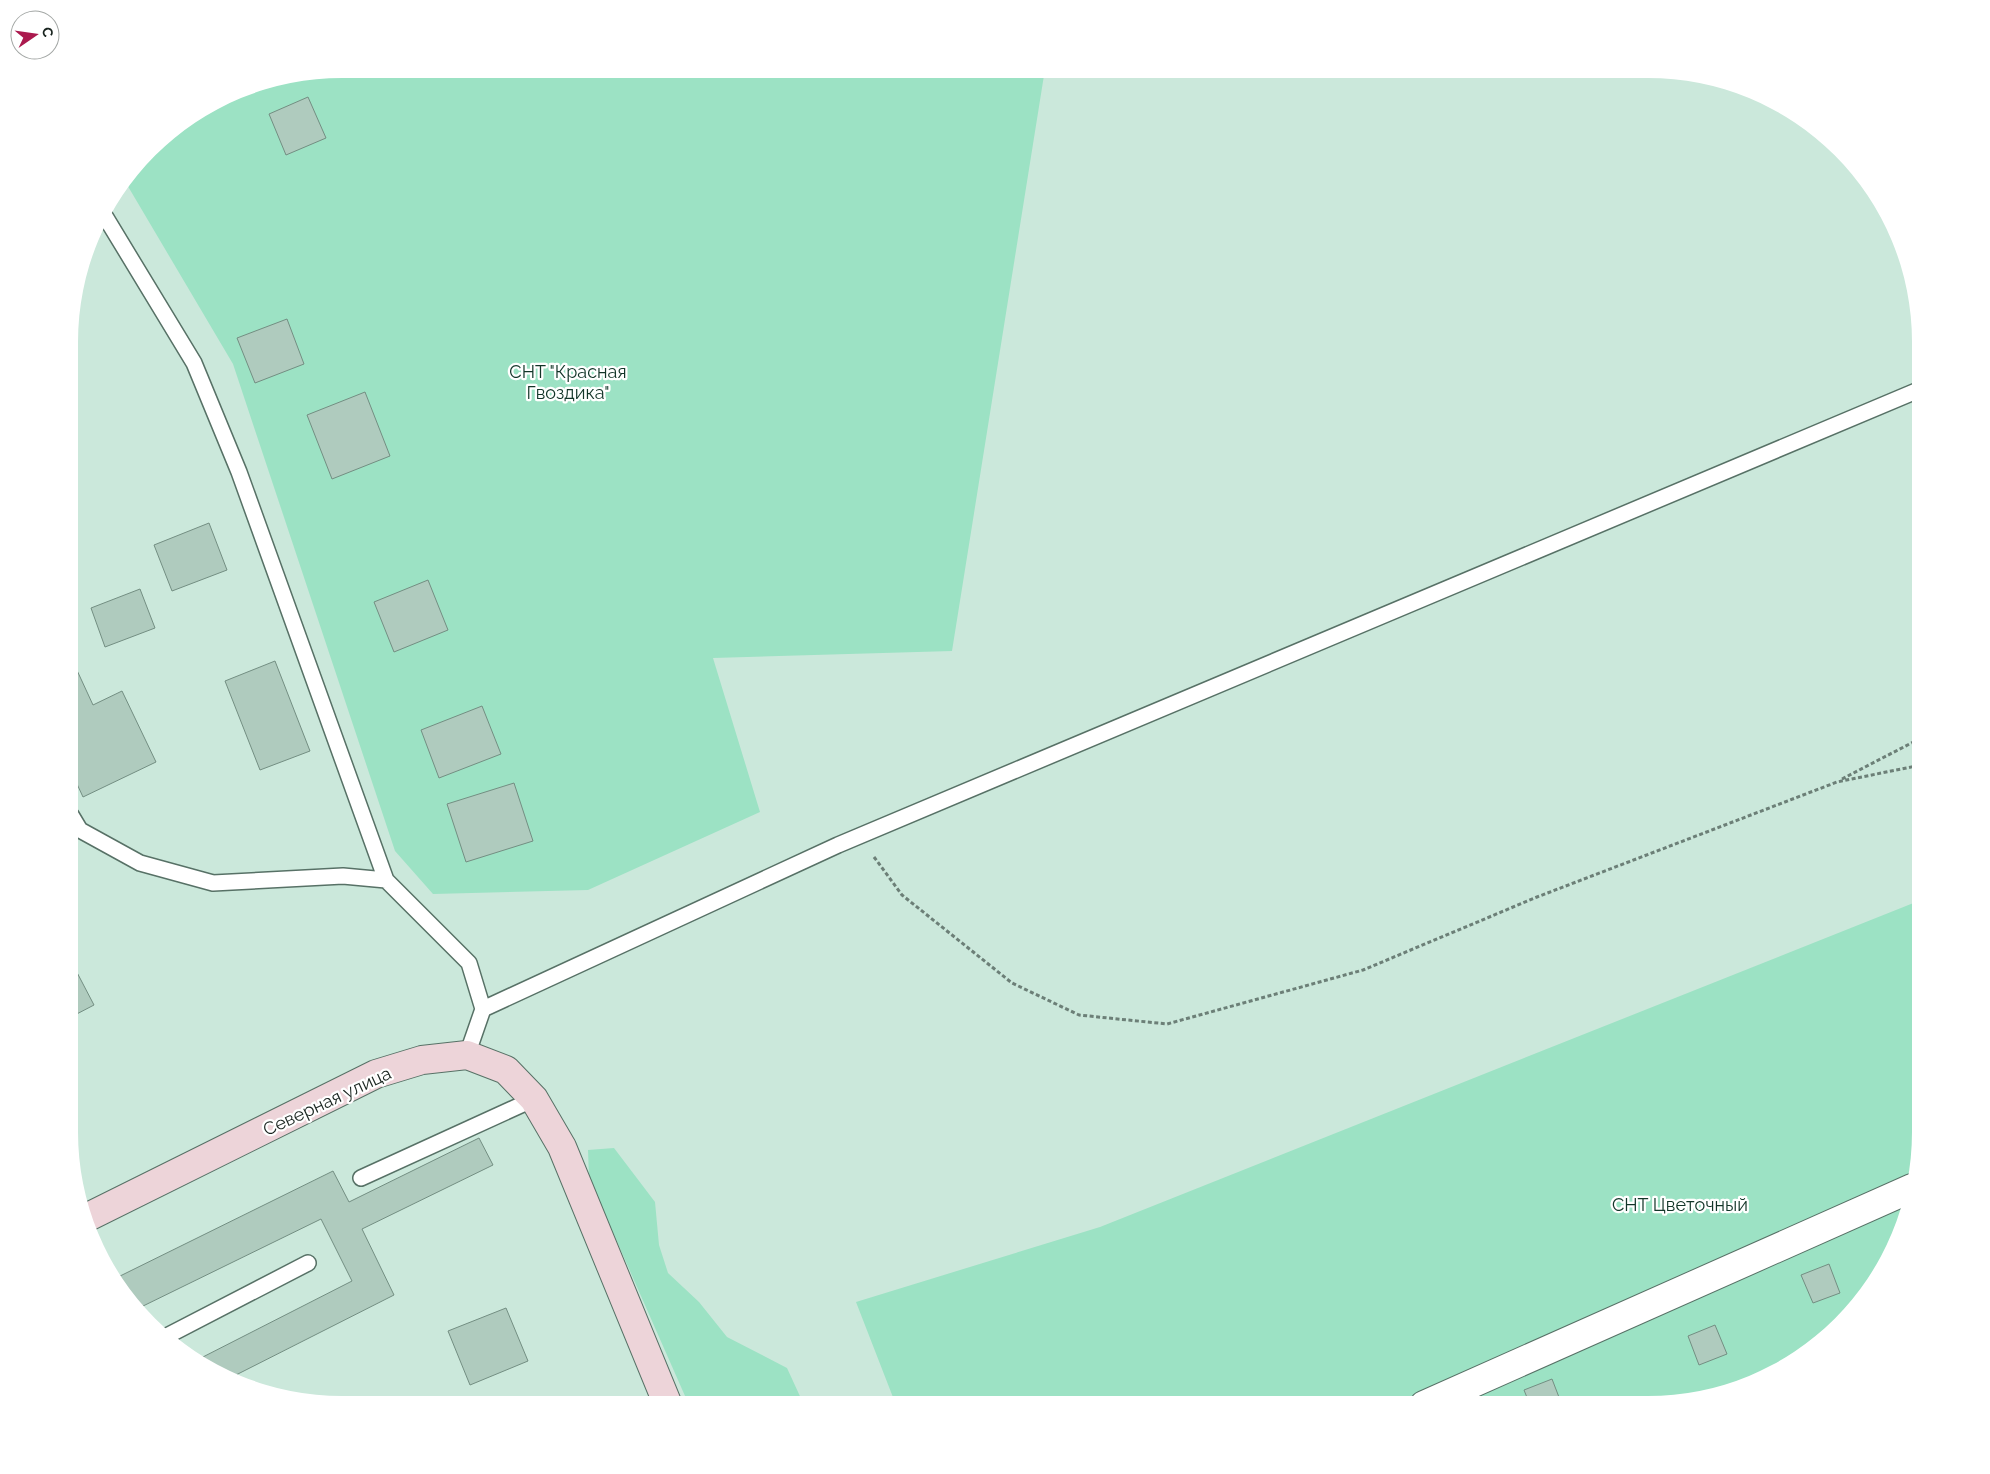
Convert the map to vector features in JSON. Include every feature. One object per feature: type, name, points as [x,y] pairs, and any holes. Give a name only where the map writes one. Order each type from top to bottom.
[{"type":"street","name":"Северная улица","points":[[91,1216],[376,1074],[422,1060],[468,1055],[506,1070],[534,1099],[562,1147],[664,1396]]},
{"type":"street","points":[[1444,1396],[1906,1191]]},
{"type":"lane","points":[[107,220],[198,372],[240,472],[386,880],[469,963],[483,1009],[468,1055]]},
{"type":"lane","points":[[483,1009],[859,836],[1912,393]]},
{"type":"lane","points":[[78,827],[80,830],[140,863],[213,883],[343,876],[386,880]]},
{"type":"lane","points":[[361,1178],[534,1099]]},
{"type":"lane","points":[[171,1334],[308,1263]]},
{"type":"path","points":[[859,836],[902,895],[1012,983],[1078,1015],[1167,1024],[1363,970],[1537,897],[1837,782],[1912,743]]},
{"type":"path","points":[[1837,782],[1912,767]]},
{"type":"green space","name":"СНТ \"Красная Гвоздика\"","points":[[324,78],[1044,78],[952,651],[713,658],[760,812],[588,890],[433,894],[395,851],[233,364],[128,187],[143,167],[181,132],[209,113],[257,91],[273,86]]},
{"type":"green space","name":"СНТ Цветочный","points":[[1912,904],[1912,1150],[1904,1201],[1899,1217],[1877,1265],[1868,1279],[1847,1307],[1823,1331],[1781,1361],[1733,1383],[1717,1388],[1666,1396],[893,1396],[856,1302],[1100,1227]]},
{"type":"green space","points":[[614,1148],[655,1202],[659,1245],[668,1273],[699,1302],[727,1337],[787,1368],[800,1396],[685,1396],[589,1178],[588,1150]]},
{"type":"building","points":[[308,97],[326,138],[286,155],[269,114]]},
{"type":"building","points":[[287,319],[304,364],[255,383],[237,338]]},
{"type":"building","points":[[365,392],[390,456],[332,479],[307,415]]},
{"type":"building","points":[[209,523],[227,570],[172,591],[154,545]]},
{"type":"building","points":[[428,580],[448,630],[394,652],[374,602]]},
{"type":"building","points":[[140,589],[155,628],[105,647],[91,608]]},
{"type":"building","points":[[275,661],[310,751],[260,770],[225,681]]},
{"type":"building","points":[[78,672],[93,705],[122,691],[156,762],[83,797],[78,786]]},
{"type":"building","points":[[482,706],[501,754],[439,778],[421,730]]},
{"type":"building","points":[[514,783],[533,841],[466,862],[447,804]]},
{"type":"building","points":[[78,974],[94,1005],[78,1013]]},
{"type":"building","points":[[479,1138],[493,1165],[362,1229],[394,1295],[237,1375],[203,1357],[352,1281],[321,1219],[142,1306],[120,1276],[333,1171],[349,1202]]},
{"type":"building","points":[[1829,1264],[1840,1293],[1813,1303],[1801,1275]]},
{"type":"building","points":[[506,1308],[528,1361],[470,1385],[448,1331]]},
{"type":"building","points":[[1715,1325],[1727,1354],[1699,1365],[1688,1336]]},
{"type":"building","points":[[1552,1379],[1559,1396],[1526,1396],[1524,1390]]}]
